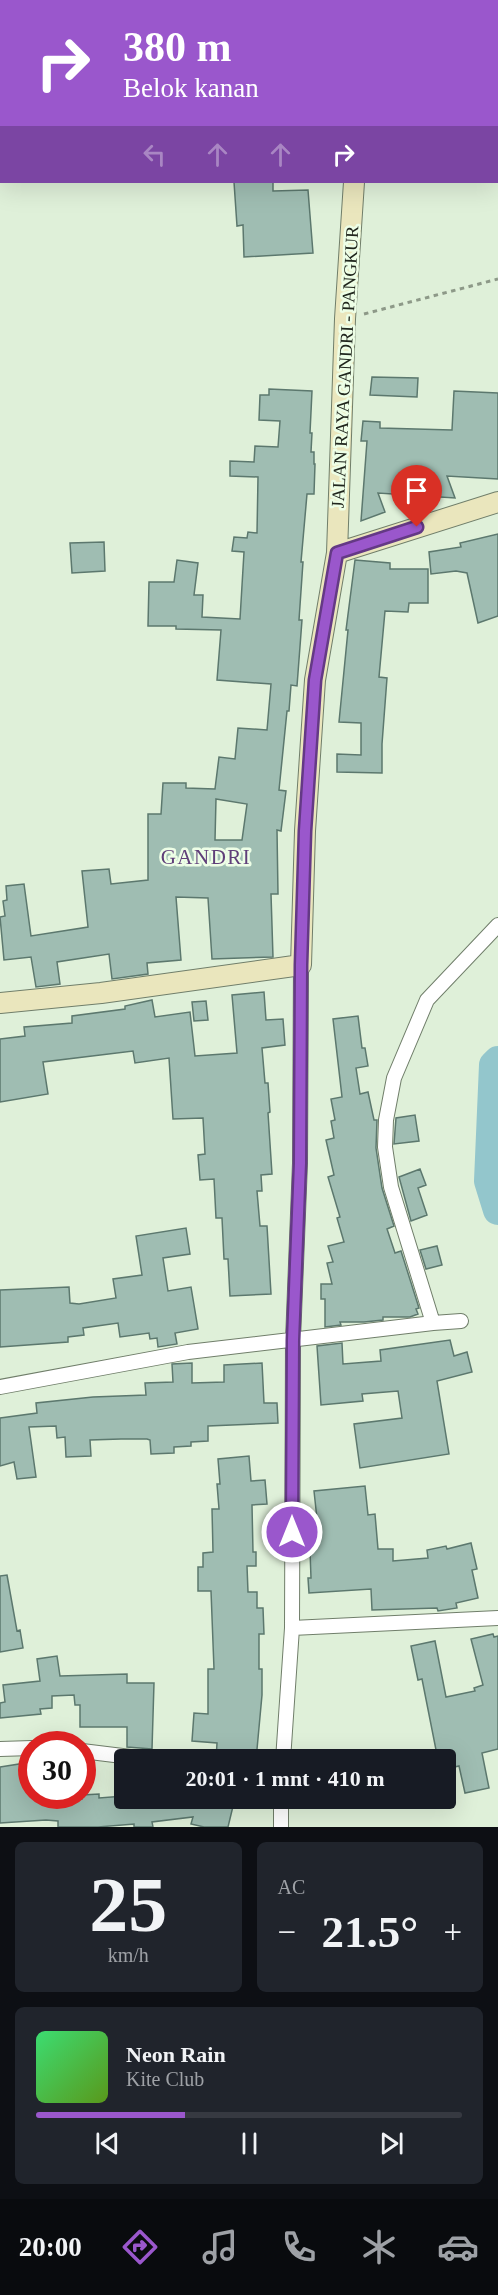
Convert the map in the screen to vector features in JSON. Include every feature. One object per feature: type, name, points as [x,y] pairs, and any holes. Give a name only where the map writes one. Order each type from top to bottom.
[{"type":"street","name":"JALAN RAYA GANDRI - PANGKUR","points":[[301,965],[305,831],[315,680],[337,553],[345,319],[354,183]]},
{"type":"street","points":[[337,553],[498,502]]},
{"type":"street","points":[[433,1323],[391,1187],[385,1147],[386,1120],[394,1078],[427,1000],[498,925]]},
{"type":"street","points":[[0,1003],[101,993],[301,965],[300,1163],[293,1340],[292,1628],[283,1749]]},
{"type":"street","points":[[0,1387],[188,1352],[433,1323],[461,1322]]},
{"type":"street","points":[[292,1628],[498,1618]]},
{"type":"street","points":[[0,1749],[18,1748]]},
{"type":"street","points":[[96,1753],[114,1755]]},
{"type":"street","points":[[281,1809],[281,1827]]},
{"type":"path","points":[[345,319],[498,279]]},
{"type":"building","points":[[234,183],[273,183],[273,191],[308,190],[313,253],[244,257],[243,225],[237,226]]},
{"type":"building","points":[[372,377],[418,378],[417,397],[370,395]]},
{"type":"building","points":[[269,389],[312,391],[310,433],[312,433],[311,452],[314,452],[315,464],[314,494],[307,494],[301,562],[303,562],[299,620],[302,620],[297,686],[291,685],[279,790],[286,791],[281,831],[277,830],[278,894],[271,894],[273,957],[212,959],[208,898],[176,897],[181,960],[147,963],[148,974],[112,979],[109,954],[57,962],[60,984],[36,987],[31,957],[4,960],[0,917],[5,916],[3,901],[7,900],[6,886],[24,884],[31,936],[88,927],[82,871],[109,869],[111,884],[148,880],[148,814],[161,814],[163,783],[186,783],[186,788],[215,789],[219,757],[235,759],[238,728],[267,730],[271,684],[217,680],[221,630],[148,626],[149,582],[174,582],[177,560],[198,563],[194,595],[203,595],[202,617],[240,619],[244,552],[232,551],[234,537],[247,538],[248,532],[257,533],[258,477],[230,476],[230,461],[254,462],[255,446],[278,447],[280,421],[259,420],[260,395],[269,395]],"holes":[[[216,799],[247,804],[242,840],[215,840]]]},
{"type":"building","points":[[454,391],[498,393],[498,479],[447,476],[455,498],[378,493],[385,512],[361,521],[367,441],[361,441],[363,421],[380,422],[380,428],[452,430]]},
{"type":"building","points":[[498,534],[498,616],[478,623],[467,573],[456,571],[431,574],[429,552],[461,547],[460,543]]},
{"type":"building","points":[[104,542],[105,571],[72,573],[70,543]]},
{"type":"building","points":[[355,560],[390,563],[390,569],[428,569],[428,603],[409,603],[408,612],[385,611],[379,677],[387,678],[382,773],[337,772],[337,754],[361,755],[361,723],[339,722],[348,630],[346,630]]},
{"type":"building","points":[[264,992],[266,1020],[283,1019],[285,1045],[262,1048],[265,1083],[268,1083],[272,1174],[261,1175],[262,1191],[257,1191],[260,1226],[267,1226],[271,1294],[230,1296],[228,1259],[224,1259],[222,1218],[216,1218],[214,1179],[200,1180],[198,1155],[205,1154],[203,1118],[173,1119],[169,1058],[135,1063],[133,1051],[43,1062],[48,1094],[0,1102],[0,1039],[25,1036],[24,1027],[72,1023],[72,1016],[125,1009],[125,1006],[152,1000],[155,1017],[190,1012],[195,1056],[237,1053],[232,995]]},
{"type":"building","points":[[206,1001],[208,1020],[194,1021],[192,1002]]},
{"type":"building","points":[[358,1016],[362,1048],[365,1048],[368,1066],[356,1068],[360,1094],[368,1092],[374,1120],[377,1120],[376,1148],[382,1188],[394,1226],[387,1229],[395,1253],[401,1251],[419,1308],[416,1309],[418,1314],[410,1317],[383,1317],[383,1320],[340,1322],[341,1325],[325,1327],[325,1299],[321,1299],[321,1284],[332,1284],[327,1263],[333,1262],[328,1246],[344,1242],[337,1218],[340,1217],[328,1177],[334,1175],[326,1140],[334,1138],[331,1121],[335,1120],[331,1099],[342,1097],[333,1019]]},
{"type":"building","points":[[415,1115],[419,1141],[394,1144],[396,1118]]},
{"type":"building","points":[[420,1169],[426,1185],[418,1188],[427,1215],[411,1221],[399,1177]]},
{"type":"building","points":[[186,1228],[190,1254],[163,1258],[168,1291],[191,1287],[198,1329],[175,1333],[177,1344],[158,1347],[157,1338],[150,1339],[149,1333],[120,1337],[118,1323],[83,1328],[84,1335],[68,1337],[68,1342],[0,1347],[0,1290],[69,1287],[70,1303],[79,1304],[116,1298],[113,1279],[142,1275],[136,1236]]},
{"type":"building","points":[[437,1246],[442,1265],[426,1269],[420,1250]]},
{"type":"building","points":[[450,1340],[454,1356],[467,1352],[472,1372],[437,1381],[449,1454],[360,1468],[354,1424],[402,1418],[398,1391],[362,1394],[363,1401],[321,1405],[317,1346],[342,1343],[343,1364],[381,1361],[380,1350]]},
{"type":"building","points":[[192,1363],[192,1383],[224,1382],[224,1365],[262,1363],[264,1403],[277,1403],[278,1423],[208,1426],[208,1441],[191,1442],[191,1446],[174,1447],[174,1453],[151,1454],[150,1440],[147,1439],[90,1440],[91,1456],[66,1457],[65,1437],[57,1438],[56,1426],[29,1427],[36,1477],[17,1479],[14,1462],[0,1466],[0,1418],[37,1413],[36,1403],[93,1397],[146,1395],[145,1383],[173,1382],[172,1364]]},
{"type":"building","points":[[249,1456],[251,1481],[265,1480],[267,1504],[252,1505],[253,1552],[256,1552],[256,1566],[247,1566],[248,1592],[257,1592],[257,1608],[263,1608],[264,1634],[259,1634],[262,1695],[257,1749],[217,1749],[217,1743],[192,1741],[194,1713],[208,1714],[208,1669],[214,1669],[211,1591],[198,1591],[198,1567],[203,1567],[203,1553],[213,1552],[212,1509],[219,1509],[218,1459]]},
{"type":"building","points":[[365,1486],[368,1515],[375,1514],[378,1549],[393,1549],[393,1561],[428,1558],[427,1550],[446,1546],[447,1549],[471,1543],[477,1569],[472,1570],[478,1598],[456,1603],[457,1608],[438,1611],[437,1608],[372,1610],[371,1589],[309,1593],[308,1578],[311,1578],[310,1551],[312,1551],[309,1520],[317,1519],[314,1491]]},
{"type":"building","points":[[7,1575],[17,1631],[20,1630],[23,1648],[0,1652],[0,1576]]},
{"type":"building","points":[[493,1634],[494,1637],[498,1636],[498,1749],[482,1753],[489,1788],[465,1793],[459,1766],[456,1767],[456,1749],[436,1749],[422,1679],[418,1680],[411,1646],[435,1641],[446,1697],[475,1691],[474,1688],[483,1685],[471,1639]]},
{"type":"building","points":[[57,1656],[60,1676],[127,1674],[127,1683],[154,1683],[152,1749],[127,1747],[127,1727],[80,1727],[80,1705],[75,1705],[74,1695],[52,1696],[52,1708],[40,1709],[41,1714],[0,1718],[0,1703],[5,1702],[3,1685],[40,1681],[37,1659]]},
{"type":"building","points":[[18,1764],[18,1809],[96,1809],[96,1794],[99,1794],[99,1798],[114,1797],[114,1809],[232,1809],[228,1827],[204,1827],[191,1824],[193,1817],[152,1822],[153,1827],[134,1827],[134,1824],[58,1827],[58,1821],[46,1820],[0,1823],[0,1767]]},
{"type":"waterway","points":[[498,1061],[494,1065],[489,1181],[498,1210]]},
{"type":"district","name":"GANDRI","points":[[206,857]]},
{"type":"route","points":[[292,1532],[293,1340],[300,1163],[301,965],[305,831],[315,680],[337,553],[417,527]]}]
